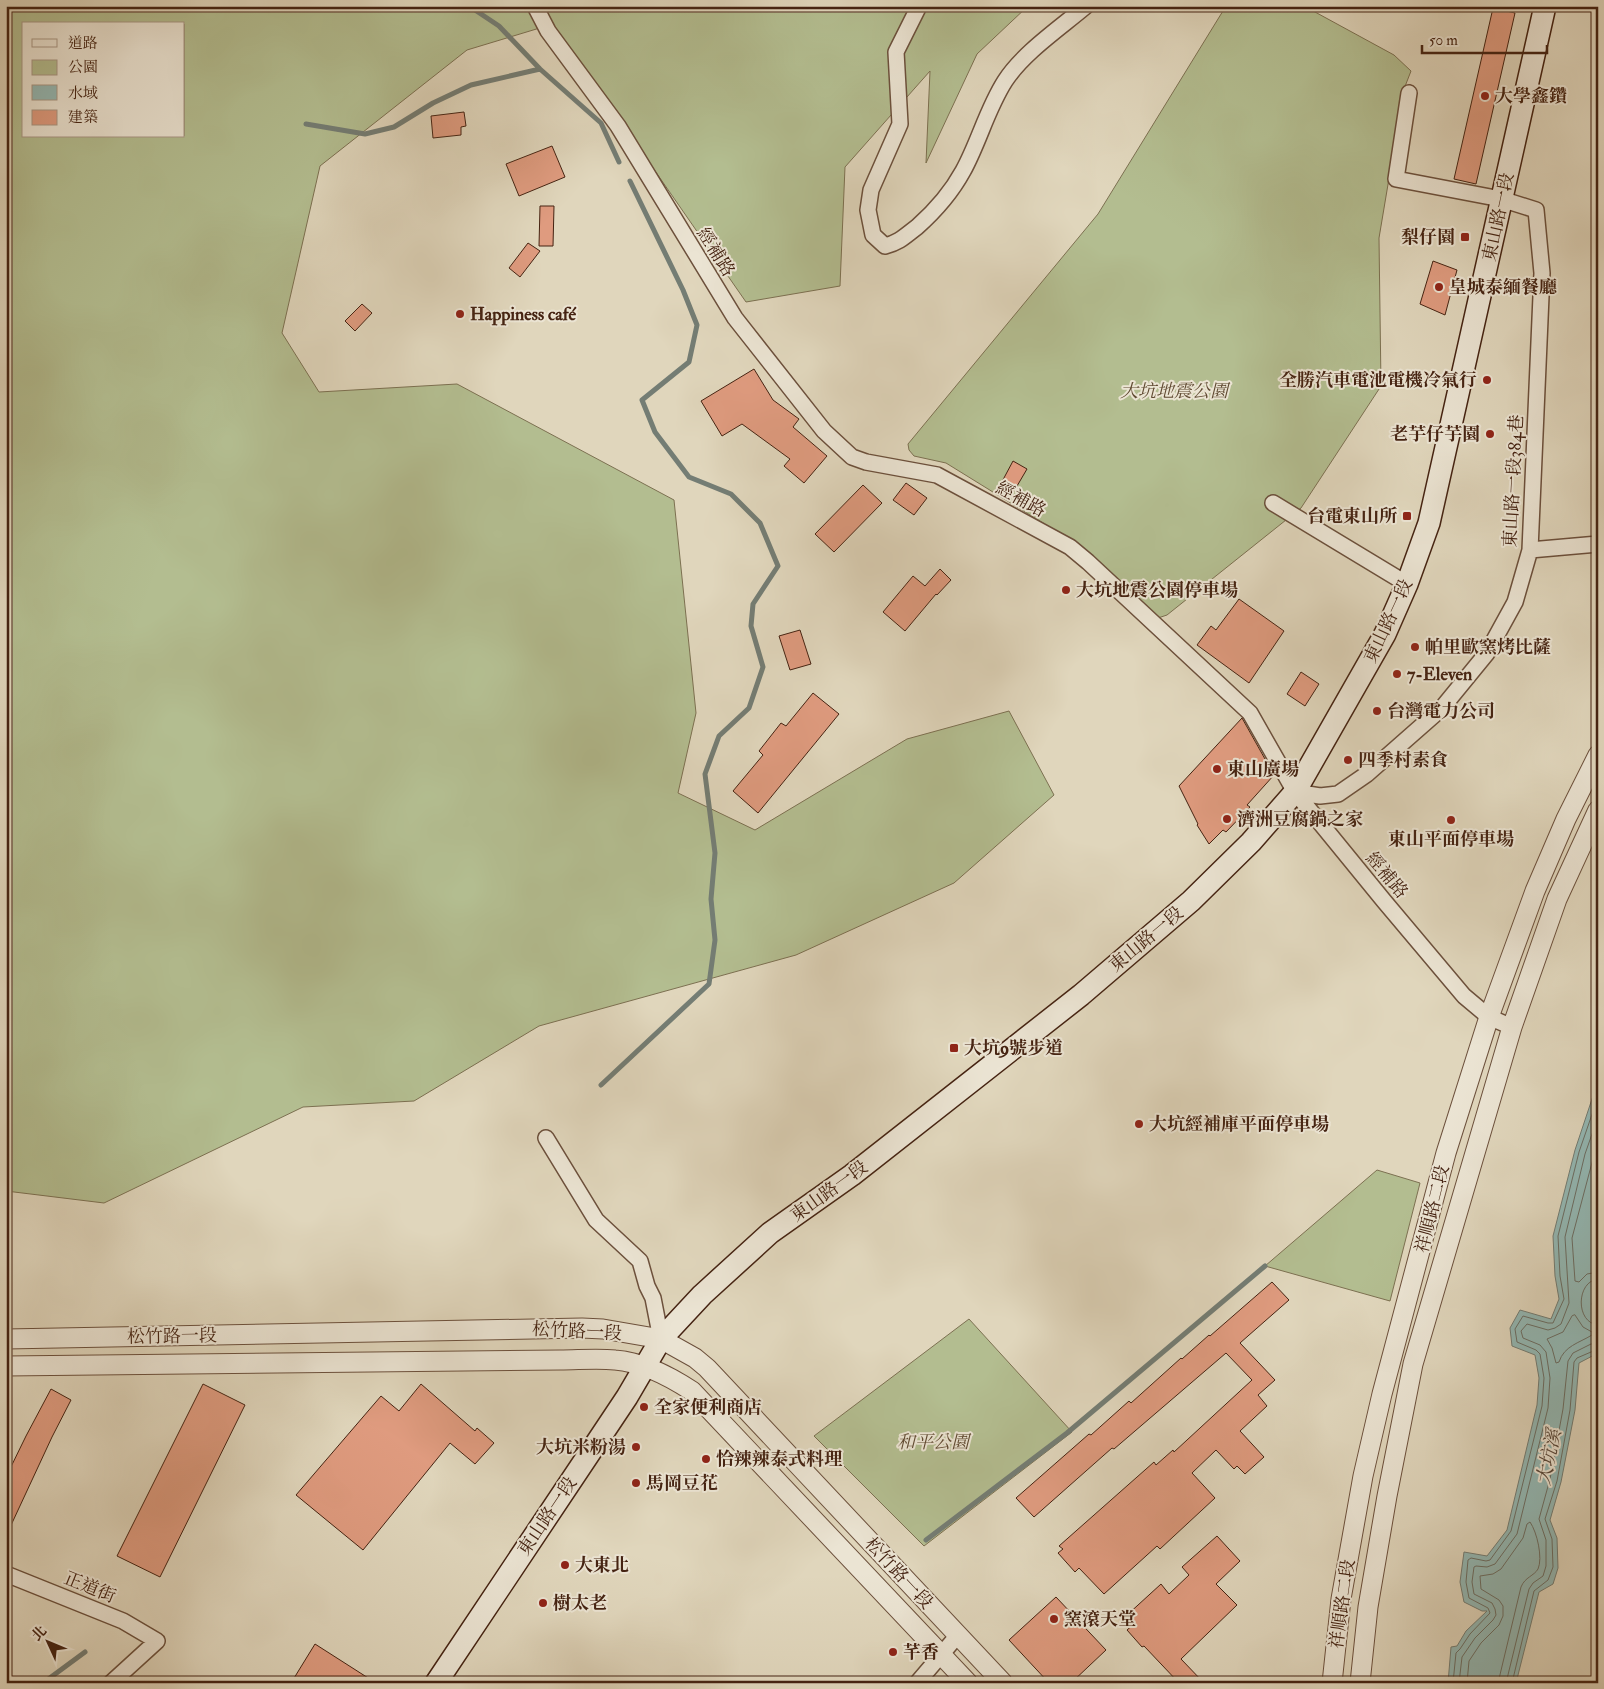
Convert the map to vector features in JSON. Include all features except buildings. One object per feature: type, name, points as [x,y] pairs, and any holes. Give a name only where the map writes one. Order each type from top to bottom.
[{"type":"main road","name":"東山路一段","points":[[436,1683],[597,1442],[661,1339],[702,1295],[770,1233],[852,1175],[958,1092],[1081,994],[1191,901],[1251,842],[1295,792],[1385,634],[1408,584],[1429,523],[1545,6]]},
{"type":"street","name":"經補路","points":[[535,6],[548,32],[618,126],[736,318],[824,431],[852,457],[866,462],[937,475],[1070,547],[1099,572],[1250,713],[1295,792],[1384,901],[1464,996],[1489,1017],[1512,1027]]},
{"type":"street","points":[[919,6],[896,52],[900,124],[871,190],[868,210],[873,235],[885,246],[898,243],[943,201],[963,171],[1004,82],[1017,64],[1086,6]]},
{"type":"street","points":[[1409,93],[1396,179],[1501,199]]},
{"type":"street","name":"東山路一段384巷","points":[[1295,792],[1320,796],[1338,794],[1366,774],[1442,708],[1487,653],[1515,602],[1530,550],[1542,273],[1536,210],[1501,199]]},
{"type":"street","points":[[1273,503],[1408,584]]},
{"type":"street","points":[[1530,550],[1598,544]]},
{"type":"street","name":"祥順路二段","points":[[1332,1683],[1340,1599],[1363,1476],[1382,1394],[1446,1153],[1489,1017],[1535,891],[1566,820],[1598,755]]},
{"type":"street","name":"祥順路二段","points":[[1360,1683],[1368,1607],[1387,1496],[1413,1364],[1512,1027],[1557,899],[1598,810]]},
{"type":"street","points":[[546,1138],[596,1220],[640,1261],[647,1286],[653,1298],[661,1339]]},
{"type":"street","name":"松竹路一段","points":[[6,1339],[582,1328],[603,1329],[661,1339],[694,1358],[707,1368],[1003,1683]]},
{"type":"street","name":"松竹路一段","points":[[6,1366],[560,1360],[616,1360],[645,1366],[692,1391],[968,1683]]},
{"type":"street","name":"正道街","points":[[6,1574],[123,1621],[157,1640],[111,1683]]},
{"type":"street","points":[[918,1683],[941,1653],[958,1635]]},
{"type":"green space","points":[[6,6],[1028,6],[977,54],[926,163],[930,71],[845,167],[840,286],[746,302],[553,24],[467,50],[320,166],[282,333],[319,392],[457,384],[674,500],[696,713],[678,793],[755,830],[907,739],[1009,711],[1054,795],[954,883],[796,955],[539,1026],[414,1101],[303,1107],[104,1203],[6,1191]]},
{"type":"green space","name":"大坑地震公園","points":[[1226,6],[1304,6],[1394,55],[1411,71],[1404,89],[1379,238],[1381,386],[1301,508],[1167,615],[1158,618],[1077,544],[946,463],[914,456],[909,450],[908,444],[1098,214]]},
{"type":"green space","points":[[1377,1170],[1420,1183],[1390,1301],[1265,1266]]},
{"type":"green space","name":"和平公園","points":[[969,1319],[1072,1432],[924,1546],[814,1436]]},
{"type":"water","name":"大坑溪","points":[[1598,1081],[1598,1281],[1592,1304],[1598,1319],[1598,1353],[1579,1363],[1575,1410],[1561,1482],[1550,1520],[1557,1538],[1558,1568],[1553,1584],[1539,1592],[1516,1683],[1448,1683],[1451,1647],[1457,1646],[1466,1631],[1487,1611],[1482,1611],[1464,1602],[1460,1582],[1464,1552],[1487,1556],[1507,1530],[1537,1405],[1539,1378],[1535,1355],[1512,1346],[1510,1328],[1520,1310],[1551,1319],[1559,1299],[1555,1276],[1553,1236],[1575,1150]]},
{"type":"waterway","points":[[469,6],[499,26],[540,69],[601,123],[619,162]]},
{"type":"waterway","points":[[306,124],[365,134],[394,127],[433,103],[471,85],[540,69]]},
{"type":"waterway","points":[[601,1085],[709,984],[715,940],[711,899],[715,853],[705,774],[719,736],[749,708],[763,667],[751,626],[753,604],[778,566],[760,523],[731,494],[689,477],[655,432],[642,400],[689,362],[697,325],[683,290],[630,181]]},
{"type":"waterway","points":[[926,1540],[1067,1433],[1265,1266]]},
{"type":"waterway","points":[[43,1683],[85,1652]]},
{"type":"place","name":"大學鑫鑽","points":[[1485,96]]},
{"type":"place","name":"梨仔園","points":[[1465,237]]},
{"type":"place","name":"皇城泰緬餐廳","points":[[1439,287]]},
{"type":"place","name":"Happiness café","points":[[460,314]]},
{"type":"place","name":"全勝汽車電池電機冷氣行","points":[[1487,380]]},
{"type":"place","name":"老芋仔芋園","points":[[1490,434]]},
{"type":"place","name":"台電東山所","points":[[1407,516]]},
{"type":"place","name":"大坑地震公園停車場","points":[[1066,590]]},
{"type":"place","name":"帕里歐窯烤比薩","points":[[1415,647]]},
{"type":"place","name":"7-Eleven","points":[[1397,674]]},
{"type":"place","name":"台灣電力公司","points":[[1377,711]]},
{"type":"place","name":"四季村素食","points":[[1348,760]]},
{"type":"place","name":"東山廣場","points":[[1217,769]]},
{"type":"place","name":"濟洲豆腐鍋之家","points":[[1227,819]]},
{"type":"place","name":"東山平面停車場","points":[[1451,820]]},
{"type":"place","name":"大坑9號步道","points":[[954,1048]]},
{"type":"place","name":"大坑經補庫平面停車場","points":[[1139,1124]]},
{"type":"place","name":"全家便利商店","points":[[644,1407]]},
{"type":"place","name":"大坑米粉湯","points":[[636,1447]]},
{"type":"place","name":"恰辣辣泰式料理","points":[[706,1459]]},
{"type":"place","name":"馬岡豆花","points":[[636,1483]]},
{"type":"place","name":"大東北","points":[[565,1565]]},
{"type":"place","name":"樹太老","points":[[543,1603]]},
{"type":"place","name":"窯滾天堂","points":[[1054,1619]]},
{"type":"place","name":"芊香","points":[[893,1652]]}]
